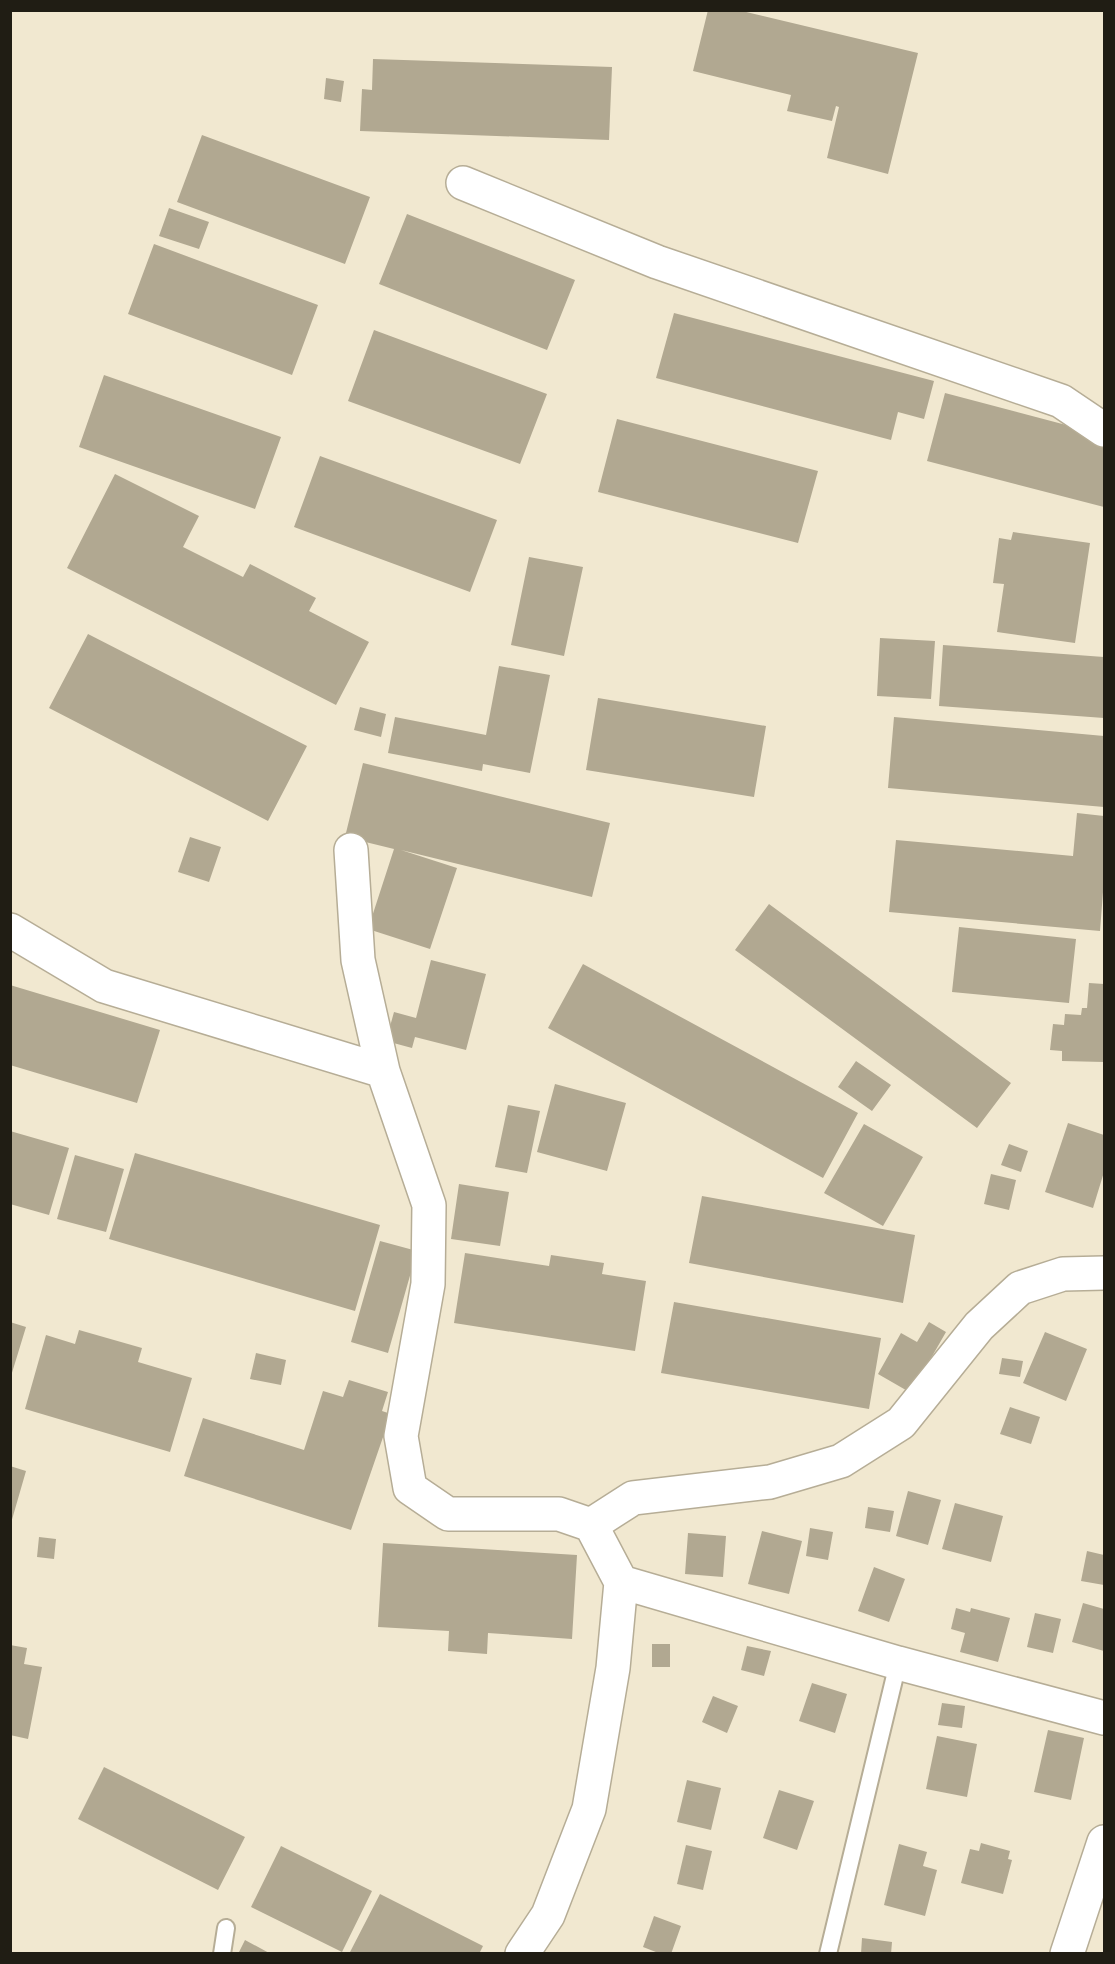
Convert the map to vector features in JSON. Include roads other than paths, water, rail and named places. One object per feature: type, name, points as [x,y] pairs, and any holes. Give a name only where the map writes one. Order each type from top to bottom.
[{"type":"street","points":[[463,183],[657,262],[1061,401],[1104,430]]},
{"type":"street","points":[[351,850],[358,960],[383,1071],[429,1205],[428,1284],[401,1437],[410,1488],[448,1514],[559,1514],[591,1525],[621,1582],[613,1668],[589,1809],[548,1915],[522,1953]]},
{"type":"street","points":[[10,930],[105,986],[383,1071]]},
{"type":"street","points":[[591,1525],[633,1498],[770,1482],[841,1461],[901,1422],[979,1326],[1020,1288],[1063,1274],[1104,1273]]},
{"type":"street","points":[[621,1582],[898,1663],[1104,1718]]},
{"type":"street","points":[[1067,1953],[1104,1842]]},
{"type":"lane","points":[[828,1953],[898,1663]]},
{"type":"lane","points":[[222,1953],[226,1928]]}]
